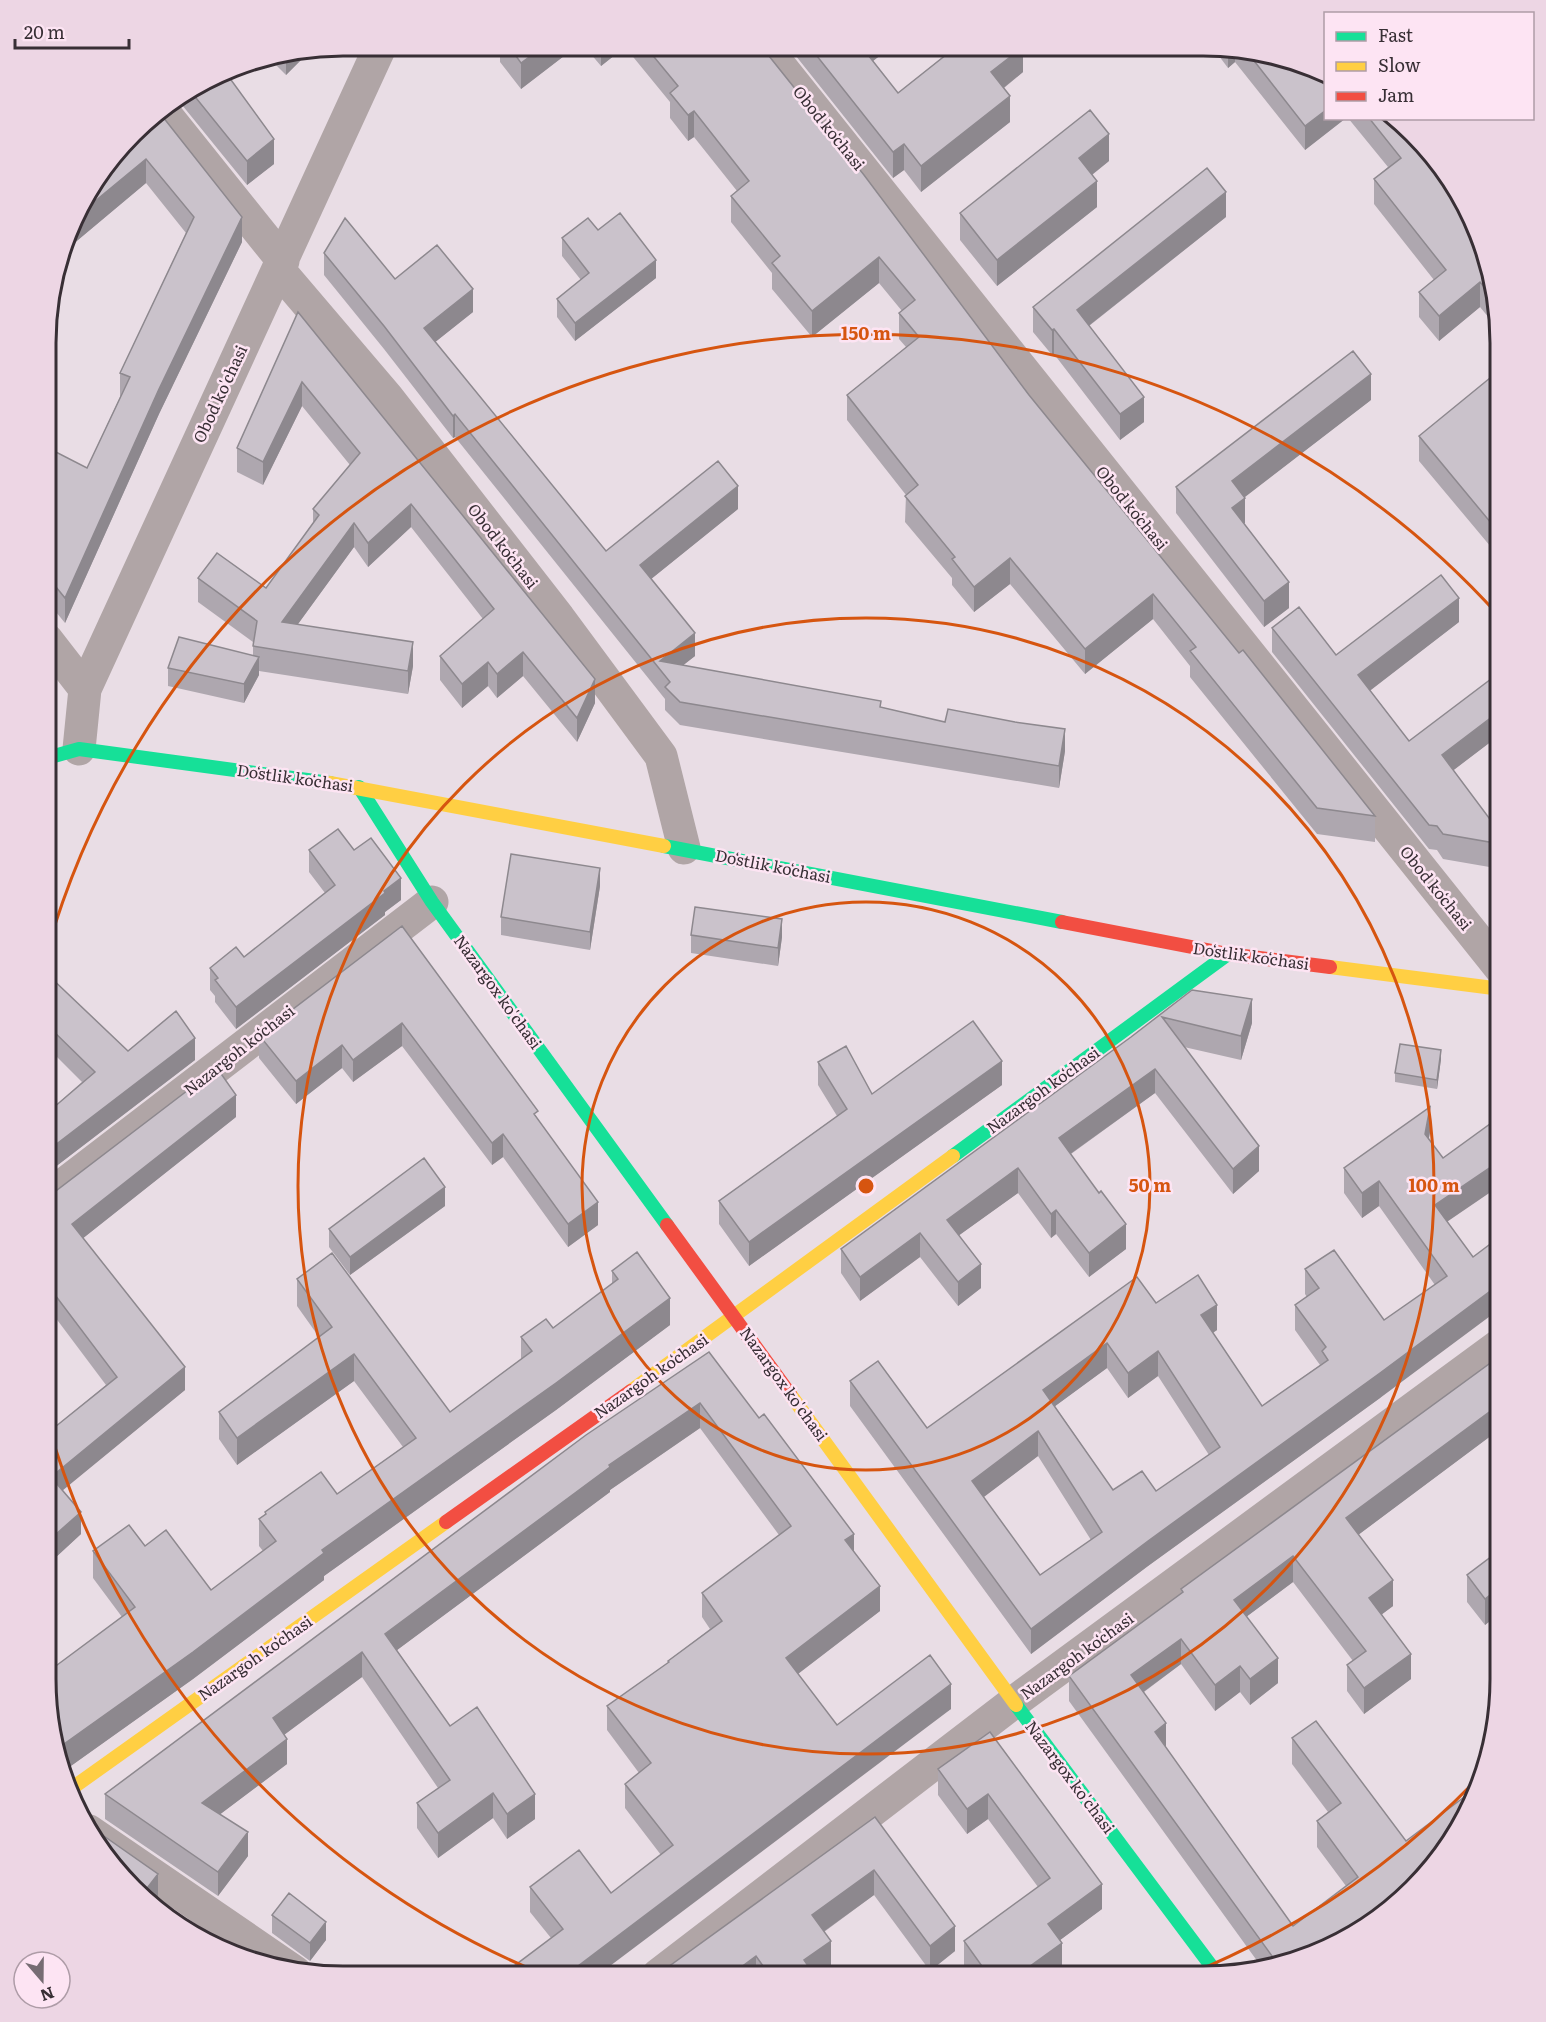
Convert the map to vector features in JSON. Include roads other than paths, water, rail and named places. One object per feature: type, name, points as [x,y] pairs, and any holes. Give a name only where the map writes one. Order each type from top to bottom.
[{"type":"street","name":"Obod ko'chasi","points":[[79,748],[86,689],[376,56]]},
{"type":"street","name":"Obod koʻchasi","points":[[772,56],[1490,955]]},
{"type":"street","name":"Obod koʻchasi","points":[[167,116],[280,265],[560,618],[661,756],[684,848]]},
{"type":"street","points":[[56,651],[86,689]]},
{"type":"street","name":"Doʻstlik koʻchasi","points":[[56,755],[79,748],[359,787],[1228,954],[1490,988]]},
{"type":"street","name":"Nazargox ko'chasi","points":[[359,787],[432,902],[1014,1702],[1211,1966]]},
{"type":"street","name":"Nazargoh koʻchasi","points":[[56,1190],[432,902]]},
{"type":"street","name":"Nazargoh koʻchasi","points":[[76,1785],[735,1317],[1228,954]]},
{"type":"street","name":"Nazargoh koʻchasi","points":[[671,1966],[1014,1702],[1490,1351]]},
{"type":"street","points":[[107,1844],[275,1959]]}]
